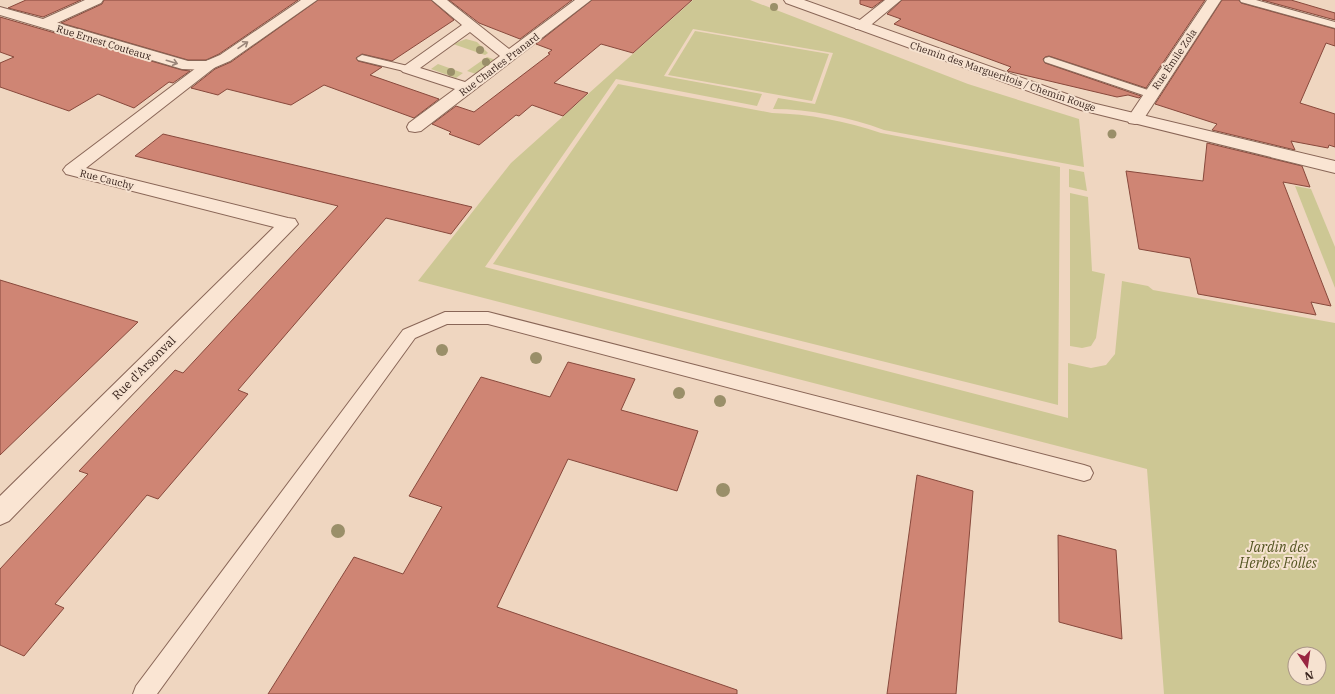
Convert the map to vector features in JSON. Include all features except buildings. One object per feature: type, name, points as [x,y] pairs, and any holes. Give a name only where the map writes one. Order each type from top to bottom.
[{"type":"street","points":[[44,24],[96,0]]},
{"type":"street","points":[[210,64],[225,58],[310,0]]},
{"type":"street","points":[[439,0],[510,56]]},
{"type":"street","name":"Rue Charles Pranard","points":[[415,127],[584,0]]},
{"type":"street","name":"Chemin des Margueritois / Chemin Rouge","points":[[791,0],[1062,99],[1135,119],[1335,167]]},
{"type":"street","points":[[861,26],[894,0]]},
{"type":"street","name":"Rue Émile Zola","points":[[1135,119],[1150,94],[1214,0]]},
{"type":"street","name":"Rue Ernest Couteaux","points":[[0,11],[187,66],[210,64]]},
{"type":"street","points":[[408,69],[471,26]]},
{"type":"street","name":"Rue Cauchy","points":[[210,64],[72,170],[288,224]]},
{"type":"street","points":[[408,69],[467,88]]},
{"type":"street","name":"Rue d'Arsonval","points":[[0,514],[288,224]]},
{"type":"lane","points":[[1245,0],[1335,25]]},
{"type":"lane","points":[[362,58],[408,69]]},
{"type":"lane","points":[[1049,60],[1150,94]]},
{"type":"lane","points":[[144,694],[409,334],[445,318],[488,318],[1084,473]]},
{"type":"green space","name":"Jardin des Herbes Folles","points":[[693,0],[750,0],[968,84],[1079,119],[1084,167],[884,130],[857,121],[815,112],[773,109],[778,98],[815,104],[833,53],[693,29],[664,76],[762,94],[757,106],[616,79],[485,267],[1068,418],[1068,363],[1091,368],[1106,365],[1115,354],[1122,281],[1148,286],[1153,290],[1335,323],[1335,694],[1164,694],[1147,469],[418,281],[511,163]]},
{"type":"green space","points":[[695,31],[829,54],[812,101],[668,75]]},
{"type":"green space","points":[[466,39],[477,42],[488,53],[485,55],[453,44]]},
{"type":"green space","points":[[487,57],[496,60],[476,74],[467,71]]},
{"type":"green space","points":[[438,64],[463,73],[456,78],[431,69]]},
{"type":"green space","points":[[618,84],[772,113],[827,119],[881,133],[1060,167],[1058,405],[493,264]]},
{"type":"green space","points":[[1069,169],[1084,172],[1087,191],[1069,187]]},
{"type":"green space","points":[[1295,186],[1311,189],[1335,247],[1335,288]]},
{"type":"green space","points":[[1070,193],[1088,197],[1092,271],[1105,274],[1096,338],[1091,346],[1082,348],[1070,346]]}]
